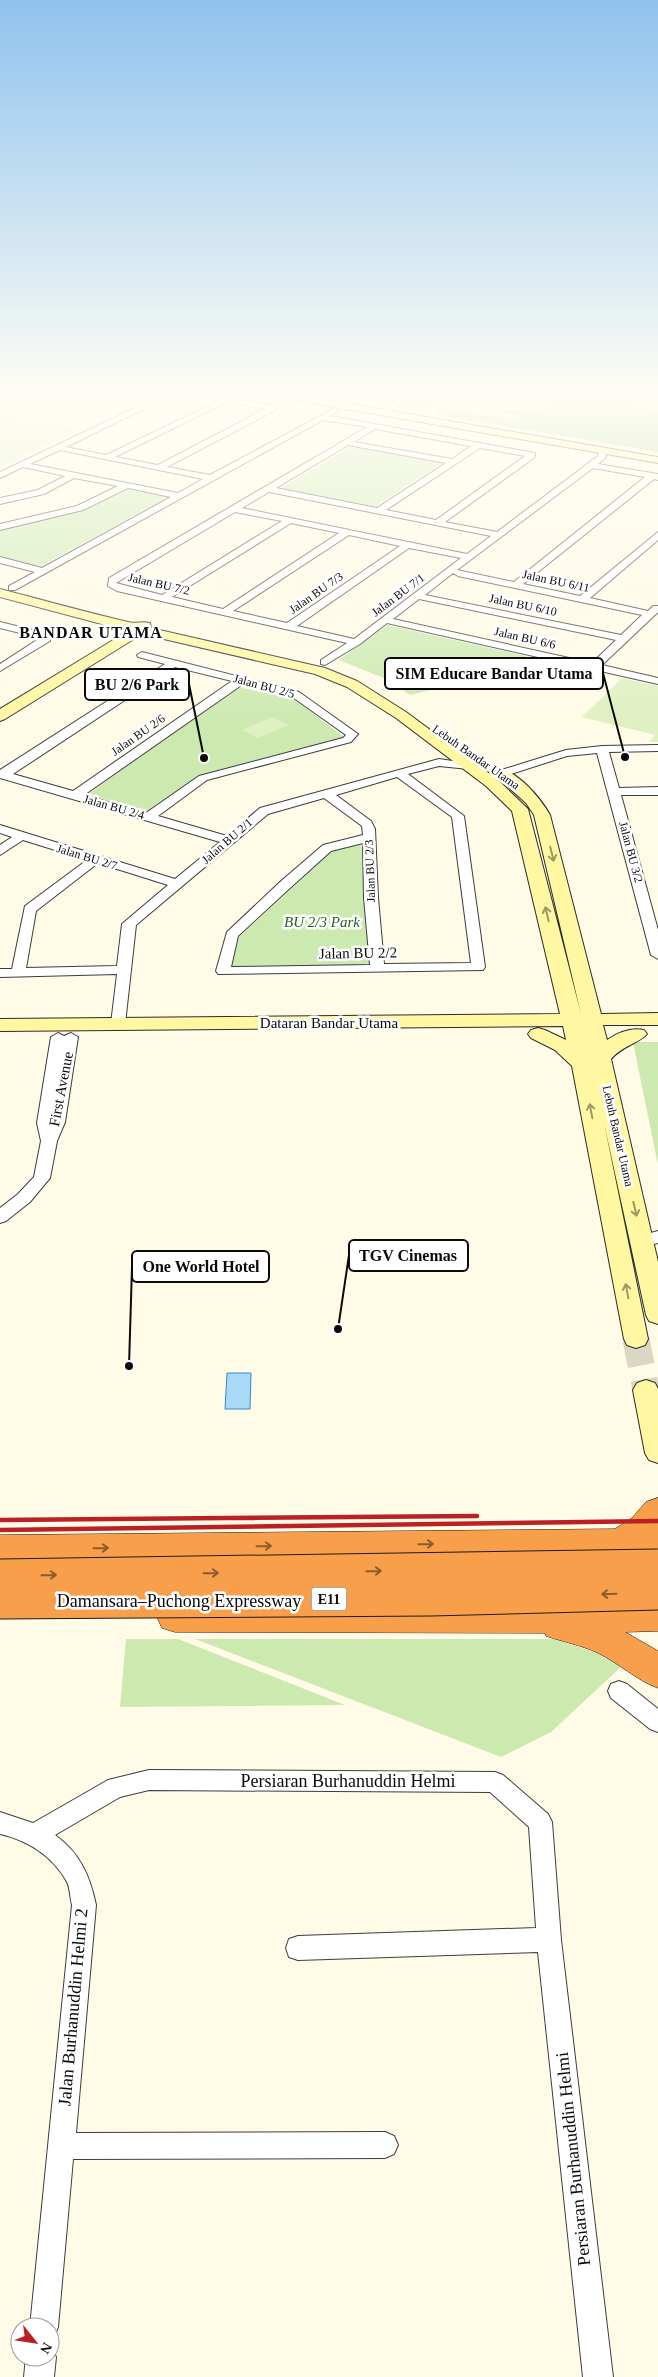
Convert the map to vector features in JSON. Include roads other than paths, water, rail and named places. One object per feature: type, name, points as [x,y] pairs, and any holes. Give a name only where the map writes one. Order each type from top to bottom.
[{"type":"highway","points":[[619,1543],[644,1528],[658,1511]]},
{"type":"highway","points":[[0,1549],[658,1542]]},
{"type":"highway","points":[[0,1617],[516,1619],[645,1616],[649,1601],[649,1584],[636,1558],[626,1551],[508,1548],[494,1543]]},
{"type":"highway","name":"Damansara–Puchong Expressway","points":[[0,1576],[658,1566]]},
{"type":"highway","name":"Damansara–Puchong Expressway","points":[[0,1602],[431,1599],[658,1593]]},
{"type":"highway","points":[[516,1619],[578,1628],[619,1647],[658,1672]]},
{"type":"main road","points":[[4,589],[113,622],[124,632],[138,630],[173,631]]},
{"type":"main road","name":"Lebuh Bandar Utama","points":[[4,589],[138,630],[173,631],[328,663],[359,675],[497,778],[533,800],[542,815],[587,1000],[584,1028]]},
{"type":"main road","points":[[138,630],[151,636],[173,631]]},
{"type":"main road","points":[[0,716],[138,630]]},
{"type":"main road","points":[[0,728],[138,630]]},
{"type":"main road","name":"Lebuh Bandar Utama","points":[[173,631],[320,671],[342,679],[401,715],[442,755],[497,778],[507,796],[522,813],[566,992],[584,1028]]},
{"type":"main road","points":[[328,663],[322,664],[323,668],[342,679]]},
{"type":"main road","points":[[566,992],[551,1010],[531,1028],[592,1062]]},
{"type":"main road","points":[[587,1000],[633,1027],[592,1062]]},
{"type":"main road","name":"Dataran Bandar Utama","points":[[633,1027],[658,1019]]},
{"type":"main road","name":"Dataran Bandar Utama","points":[[0,1025],[633,1027],[658,1033]]},
{"type":"main road","name":"Dataran Bandar Utama","points":[[0,1037],[531,1028]]},
{"type":"main road","points":[[584,1028],[592,1062]]},
{"type":"main road","points":[[0,1032],[70,1033],[64,1037]]},
{"type":"main road","name":"Lebuh Bandar Utama","points":[[592,1062],[650,1239],[658,1315]]},
{"type":"main road","name":"Lebuh Bandar Utama","points":[[592,1062],[636,1339]]},
{"type":"main road","points":[[646,1390],[658,1453]]},
{"type":"street","points":[[0,527],[80,508]]},
{"type":"street","points":[[4,589],[43,571],[157,508]]},
{"type":"street","points":[[363,508],[498,535]]},
{"type":"street","points":[[378,511],[383,508]]},
{"type":"street","points":[[438,523],[459,508]]},
{"type":"street","name":"Jalan BU 7/1","points":[[328,663],[345,654],[346,650],[356,642],[534,508]]},
{"type":"street","points":[[516,585],[614,508]]},
{"type":"street","points":[[235,509],[469,557]]},
{"type":"street","name":"Jalan BU 7/2","points":[[235,509],[112,580],[111,584],[117,588],[356,642]]},
{"type":"street","points":[[164,598],[290,520]]},
{"type":"street","points":[[226,612],[347,532]]},
{"type":"street","points":[[583,599],[658,535]]},
{"type":"street","name":"Jalan BU 7/3","points":[[289,627],[408,545]]},
{"type":"street","points":[[0,560],[43,571]]},
{"type":"street","name":"Jalan BU 6/11","points":[[458,573],[650,614]]},
{"type":"street","name":"Jalan BU 6/10","points":[[418,596],[624,639]]},
{"type":"street","points":[[595,666],[658,606]]},
{"type":"street","name":"Jalan BU 6/6","points":[[386,620],[658,680]]},
{"type":"street","points":[[0,625],[45,636],[45,641],[0,668]]},
{"type":"street","points":[[142,655],[173,663]]},
{"type":"street","points":[[2,775],[173,663]]},
{"type":"street","name":"Jalan BU 2/5","points":[[148,817],[203,778],[352,737],[352,734],[303,698],[242,680],[173,663]]},
{"type":"street","name":"Jalan BU 2/6","points":[[74,796],[242,680]]},
{"type":"street","points":[[497,778],[570,756],[576,752],[602,749],[658,748]]},
{"type":"street","name":"Jalan BU 3/2","points":[[602,749],[658,955]]},
{"type":"street","name":"Jalan BU 2/1","points":[[118,1024],[122,970],[129,924],[175,883],[264,811],[400,774],[442,755]]},
{"type":"street","name":"Jalan BU 2/2","points":[[368,838],[327,848],[285,885],[232,935],[223,971],[478,967],[458,816],[400,774]]},
{"type":"street","name":"Jalan BU 2/4","points":[[2,775],[228,840]]},
{"type":"street","points":[[614,792],[658,791]]},
{"type":"street","name":"Jalan BU 2/3","points":[[327,794],[367,824],[369,829],[368,838],[377,968]]},
{"type":"street","name":"Jalan BU 2/7","points":[[0,829],[95,860],[175,883]]},
{"type":"street","points":[[0,852],[21,836]]},
{"type":"street","points":[[18,973],[30,909],[95,860]]},
{"type":"street","points":[[0,973],[122,970]]},
{"type":"street","name":"First Avenue","points":[[0,1217],[24,1198],[42,1178],[49,1141],[57,1122],[64,1037]]},
{"type":"street","points":[[620,1690],[658,1722]]},
{"type":"street","name":"Persiaran Burhanuddin Helmi","points":[[35,1834],[116,1787],[149,1780],[495,1782],[540,1822],[549,1940],[598,2377]]},
{"type":"street","name":"Jalan Burhanuddin Helmi 2","points":[[0,1823],[35,1834],[60,1854],[77,1876],[84,1905],[45,2317]]},
{"type":"street","points":[[298,1948],[549,1940]]},
{"type":"street","points":[[61,2146],[385,2145]]},
{"type":"water","points":[[227,1373],[251,1373],[250,1409],[225,1409]]},
{"type":"tunnel","points":[[636,1339],[646,1390]]},
{"type":"railway","points":[[0,1520],[477,1516]]},
{"type":"railway","points":[[0,1530],[658,1521]]},
{"type":"place","name":"SIM Educare Bandar Utama","points":[[625,757]]},
{"type":"place","name":"BU 2/6 Park","points":[[204,758]]},
{"type":"place","name":"TGV Cinemas","points":[[338,1329]]},
{"type":"place","name":"One World Hotel","points":[[129,1366]]},
{"type":"district","name":"BANDAR UTAMA","points":[[91,632]]},
{"type":"park label","name":"BU 2/3 Park","points":[[322,922]]}]
